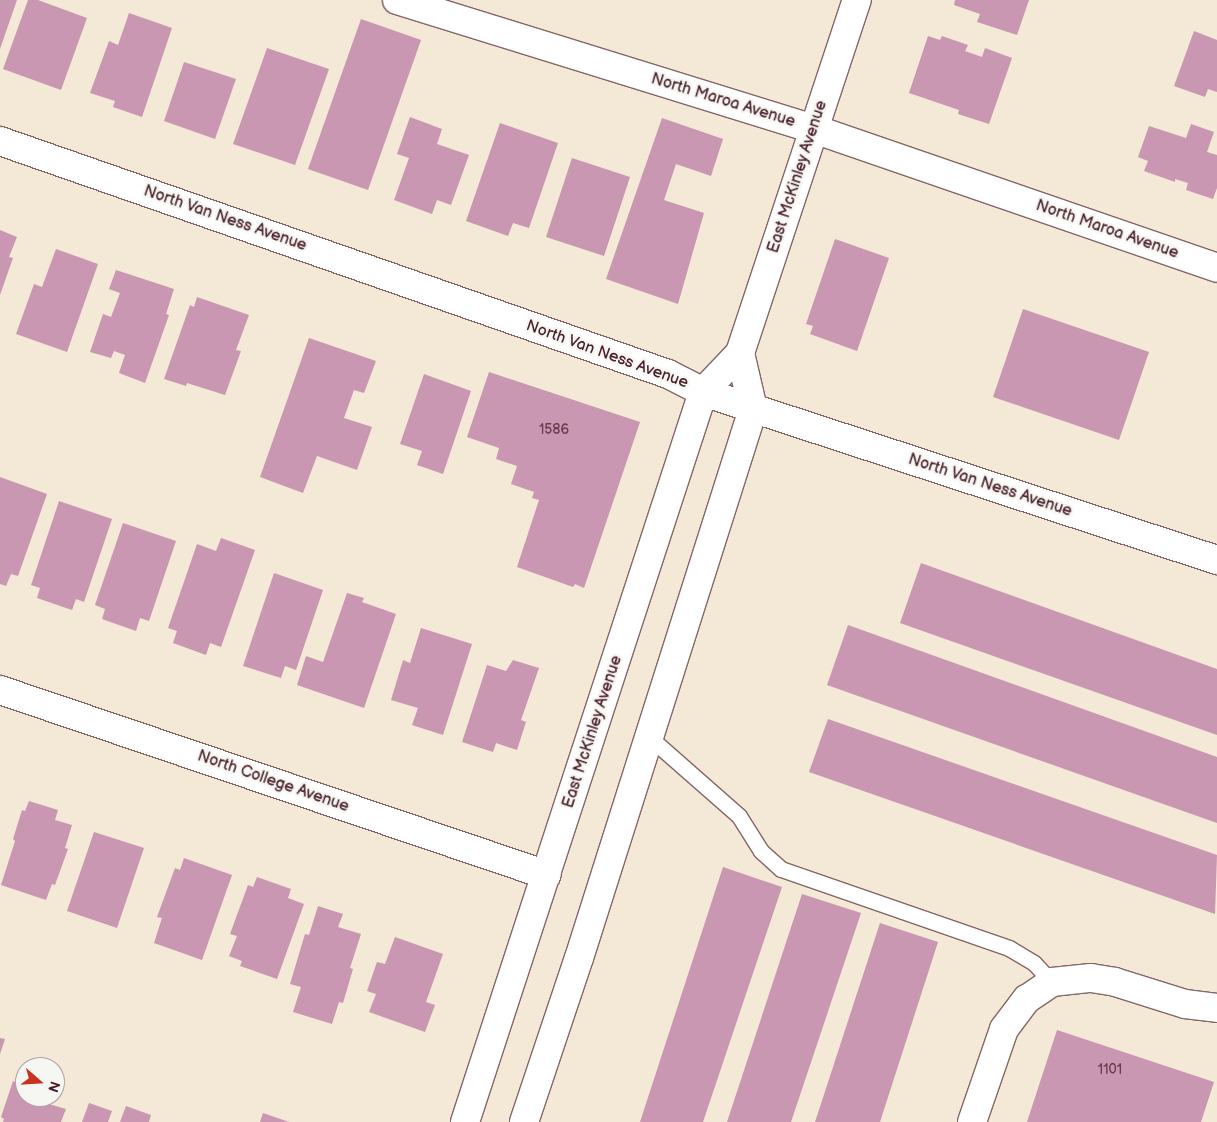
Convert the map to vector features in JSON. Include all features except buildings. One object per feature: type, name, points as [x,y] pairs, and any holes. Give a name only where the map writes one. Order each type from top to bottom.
[{"type":"main road","name":"East McKinley Avenue","points":[[465,1122],[704,392],[740,353],[857,0]]},
{"type":"main road","name":"North Maroa Avenue","points":[[413,3],[814,129],[1217,268]]},
{"type":"main road","name":"North Van Ness Avenue","points":[[0,141],[668,374],[704,392],[753,409],[1215,560]]},
{"type":"main road","points":[[524,1122],[579,958],[753,409],[740,353]]},
{"type":"main road","name":"North College Avenue","points":[[0,690],[547,875]]},
{"type":"main road","points":[[972,1122],[1004,1029],[1027,999],[1052,982],[1091,978],[1115,982],[1185,1004],[1217,1008]]},
{"type":"lane","points":[[648,736],[739,816],[762,851],[781,869],[1009,948],[1034,964],[1052,982]]}]
